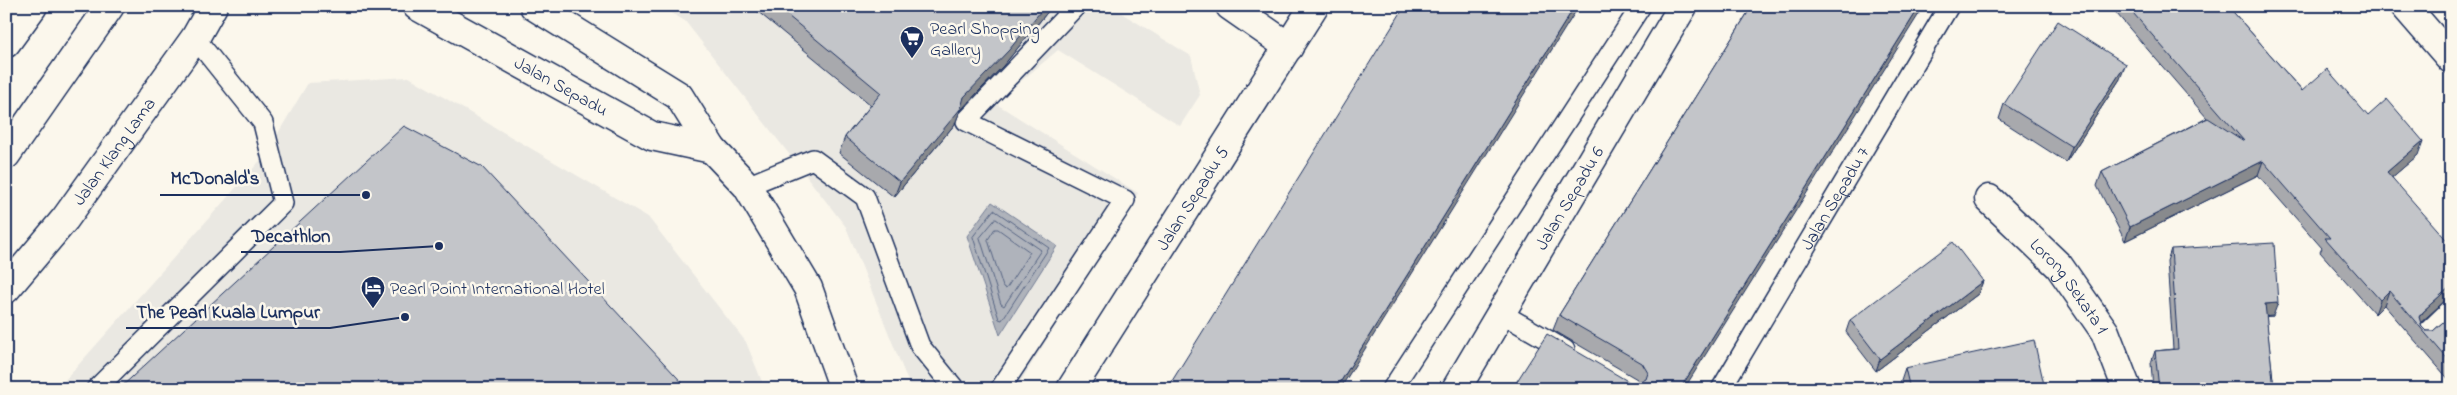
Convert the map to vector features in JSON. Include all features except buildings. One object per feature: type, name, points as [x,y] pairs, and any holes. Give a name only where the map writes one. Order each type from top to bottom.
[{"type":"street","points":[[6,43],[33,6]]},
{"type":"street","points":[[6,155],[110,6]]},
{"type":"street","name":"Jalan Klang Lama","points":[[6,289],[65,219],[195,38],[213,6]]},
{"type":"street","name":"Jalan Sepadu","points":[[417,6],[652,136],[712,148]]},
{"type":"street","points":[[534,6],[679,96],[712,148],[747,186],[808,288],[844,389]]},
{"type":"street","points":[[1230,6],[1289,47]]},
{"type":"street","name":"Jalan Sepadu 5","points":[[1070,389],[1314,6]]},
{"type":"street","name":"Jalan Sepadu 6","points":[[1456,389],[1683,6]]},
{"type":"street","points":[[2405,6],[2451,59]]},
{"type":"street","name":"Lorong Sekata 1","points":[[1989,199],[2059,266],[2105,332],[2127,389]]},
{"type":"lane","points":[[1000,389],[1125,200],[966,121],[1076,6]]},
{"type":"lane","points":[[1392,389],[1641,6]]},
{"type":"lane","name":"Jalan Sepadu 7","points":[[1721,389],[1949,6]]},
{"type":"lane","points":[[96,389],[283,203],[263,123],[195,38]]},
{"type":"lane","points":[[747,186],[812,159],[865,197],[920,346],[955,389]]},
{"type":"lane","points":[[2425,334],[2451,309]]},
{"type":"lane","points":[[1501,313],[1582,360]]},
{"type":"shaded area","points":[[660,6],[1110,6],[1191,56],[1200,95],[1180,126],[1058,50],[995,103],[1138,193],[1016,389],[911,389],[846,227],[685,21]]},
{"type":"shaded area","points":[[409,77],[648,217],[746,342],[765,389],[57,389],[265,155],[308,83]]},
{"type":"water","points":[[992,202],[1057,246],[1000,335],[967,236]]},
{"type":"place","name":"Pearl Shopping Gallery","points":[[912,59]]},
{"type":"place","name":"McDonald's","points":[[366,195]]},
{"type":"place","name":"Decathlon","points":[[439,246]]},
{"type":"place","name":"Pearl Point International Hotel","points":[[373,309]]},
{"type":"place","name":"The Pearl Kuala Lumpur","points":[[405,317]]}]
